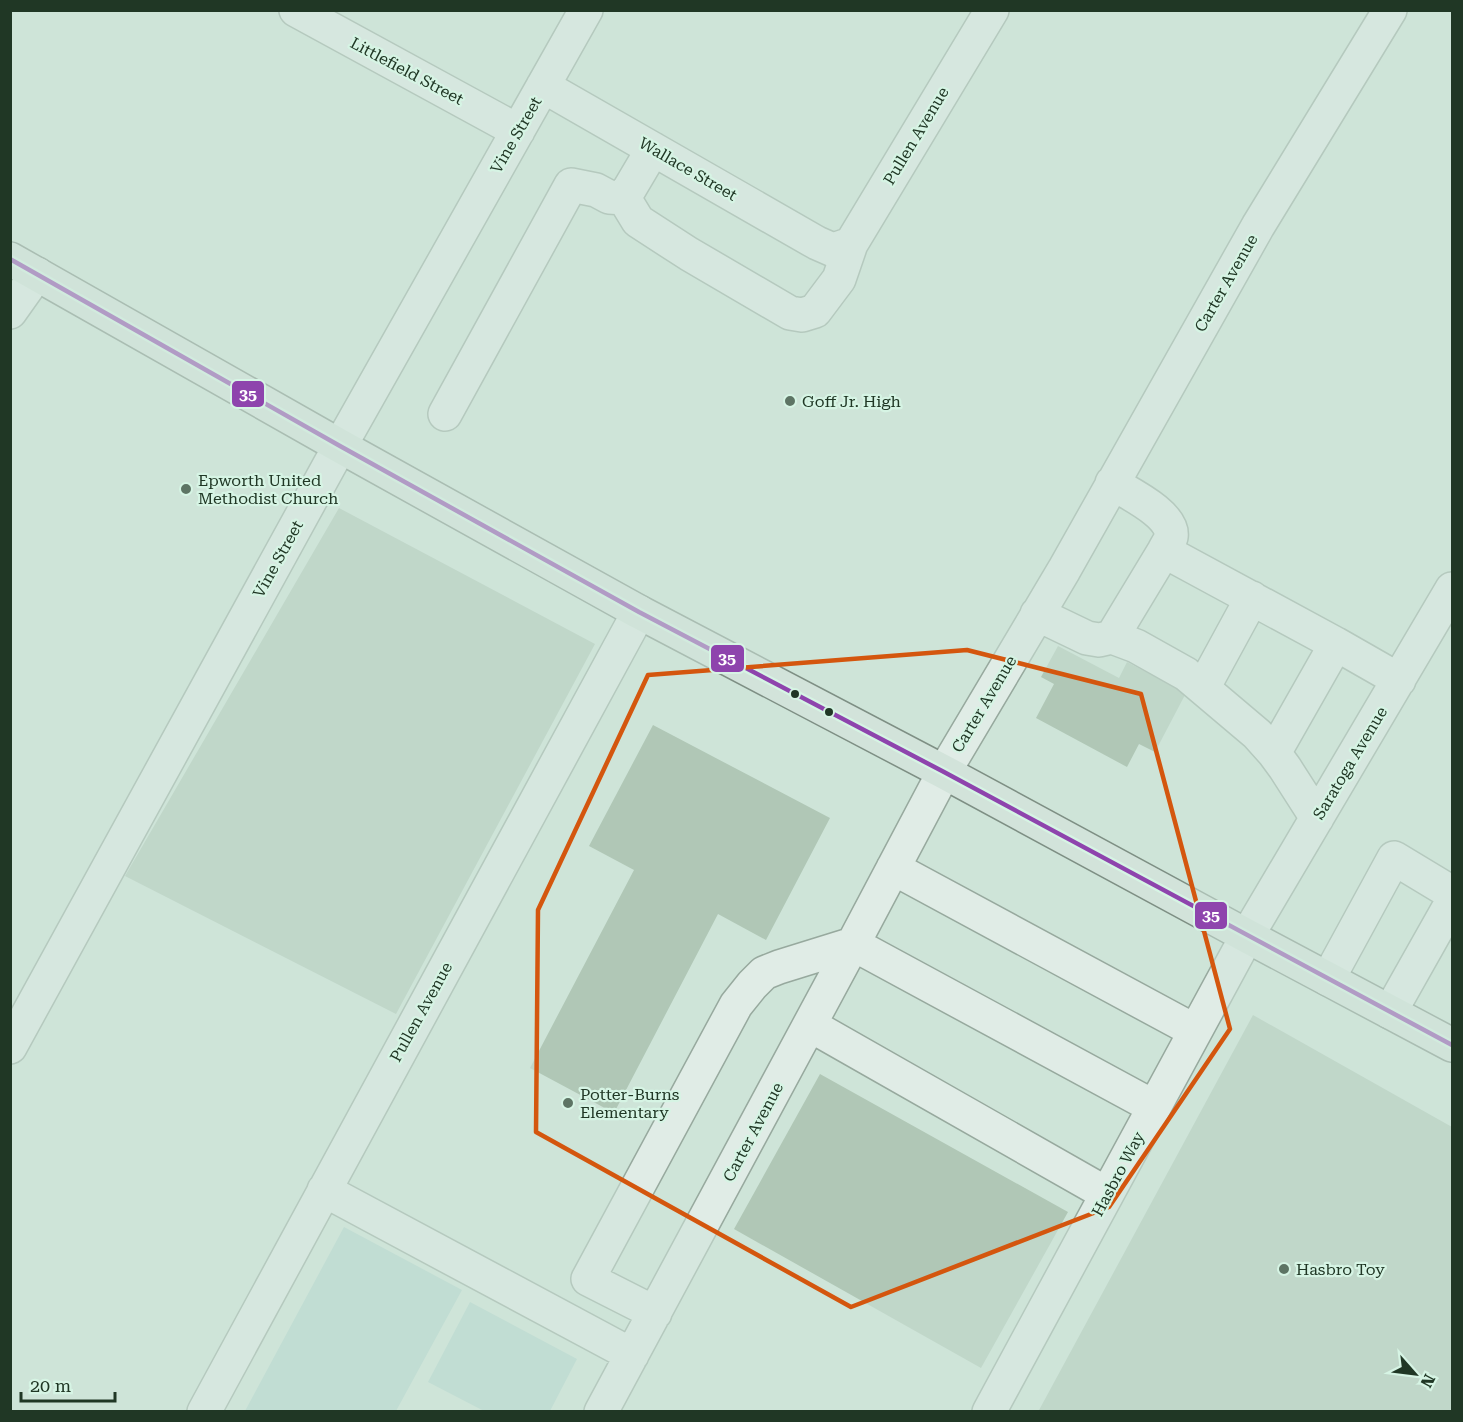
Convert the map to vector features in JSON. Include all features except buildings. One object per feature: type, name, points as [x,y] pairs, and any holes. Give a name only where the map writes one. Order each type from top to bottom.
[{"type":"main road","points":[[24,267],[639,612],[944,772],[1452,1045]]},
{"type":"street","name":"Littlefield Street","points":[[296,10],[518,131]]},
{"type":"street","name":"Vine Street","points":[[10,1047],[340,446],[586,10]]},
{"type":"street","name":"Pullen Avenue","points":[[624,198],[638,221],[690,254],[790,313],[802,315],[815,311],[839,279],[842,247],[992,10]]},
{"type":"street","name":"Carter Avenue","points":[[601,1412],[944,772],[1037,614],[1258,226],[1390,10]]},
{"type":"street","name":"Wallace Street","points":[[543,86],[816,243],[842,247]]},
{"type":"street","points":[[445,414],[571,185],[596,190],[609,197],[624,198],[653,149]]},
{"type":"street","points":[[10,312],[24,267]]},
{"type":"street","points":[[1112,483],[1166,519],[1171,537],[1112,637]]},
{"type":"street","points":[[1164,551],[1399,680]]},
{"type":"street","name":"Saratoga Avenue","points":[[1247,936],[1452,589]]},
{"type":"street","points":[[1203,688],[1252,598]]},
{"type":"street","name":"Pullen Avenue","points":[[204,1412],[639,612]]},
{"type":"street","points":[[1037,614],[1087,638],[1100,640],[1112,637],[1136,646],[1186,674],[1257,734],[1285,768],[1317,818]]},
{"type":"street","points":[[1274,753],[1336,644]]},
{"type":"street","points":[[1328,979],[1395,858],[1452,893]]},
{"type":"street","points":[[893,868],[1196,1030]]},
{"type":"street","points":[[1390,1012],[1452,902]]},
{"type":"street","name":"Hasbro Way","points":[[990,1412],[1247,936]]},
{"type":"street","points":[[655,1313],[588,1279],[736,1005],[764,973],[778,967],[853,945],[1154,1107]]},
{"type":"street","points":[[810,1025],[1107,1194]]},
{"type":"street","points":[[324,1190],[632,1355]]},
{"type":"highlighted area","points":[[967,650],[1141,694],[1230,1029],[1109,1207],[851,1307],[536,1132],[538,910],[648,675]]},
{"type":"shaded area","points":[[344,1227],[462,1290],[396,1411],[245,1411]]},
{"type":"shaded area","points":[[470,1302],[577,1359],[550,1411],[484,1411],[428,1382]]},
{"type":"transit line","name":"35","points":[[10,259],[639,612],[944,772],[1452,1045]]},
{"type":"place","name":"Goff Jr. High","points":[[790,401]]},
{"type":"place","name":"Epworth United Methodist Church","points":[[186,489]]},
{"type":"place","name":"Potter-Burns Elementary","points":[[568,1103]]},
{"type":"place","name":"Hasbro Toy","points":[[1284,1269]]}]
